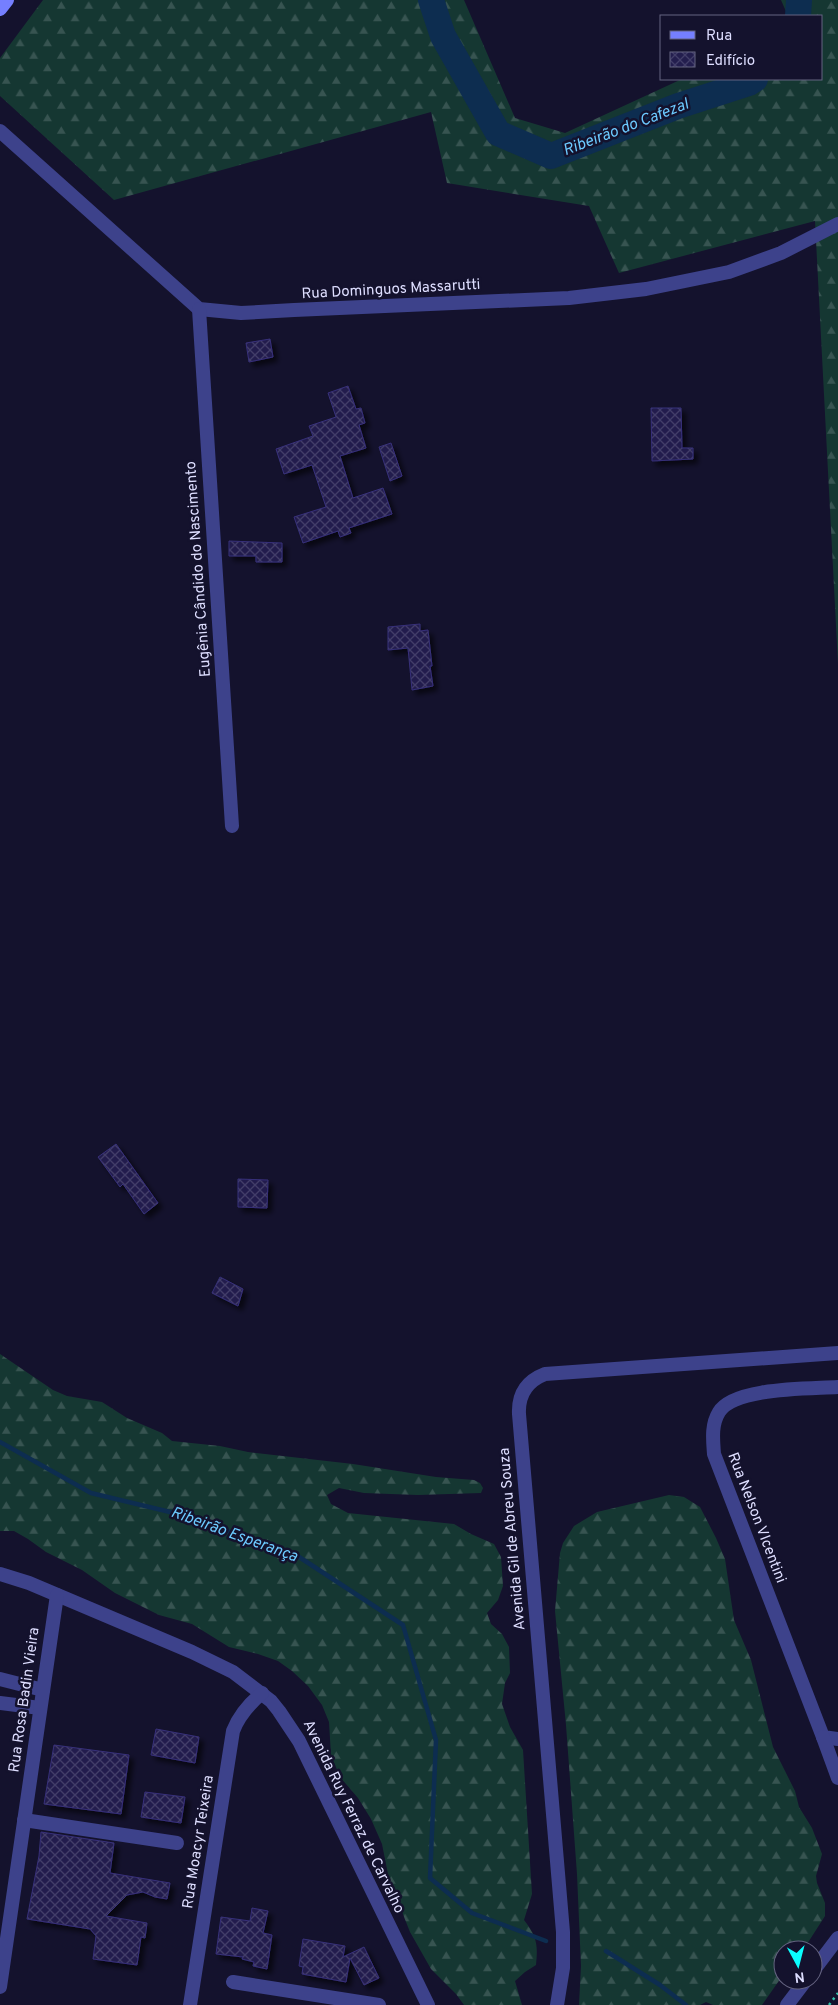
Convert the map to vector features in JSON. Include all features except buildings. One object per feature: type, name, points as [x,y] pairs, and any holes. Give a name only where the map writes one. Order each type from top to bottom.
[{"type":"main road","points":[[0,9],[7,0]]},
{"type":"street","points":[[0,131],[199,309]]},
{"type":"street","name":"Rua Dominguos Massarutti","points":[[199,309],[241,313],[569,298],[646,289],[729,272],[781,253],[838,224]]},
{"type":"street","name":"Eugênia Cândido do Nascimento","points":[[199,309],[232,826]]},
{"type":"street","name":"Avenida Gil de Abreu Souza","points":[[557,2005],[563,1968],[563,1932],[519,1399],[534,1378],[545,1374],[838,1353]]},
{"type":"street","name":"Rua Nelson VIcentini","points":[[838,1387],[756,1393],[730,1400],[718,1412],[712,1432],[714,1454],[838,1778]]},
{"type":"street","name":"Avenida Ruy Ferraz de Carvalho","points":[[0,1574],[58,1595],[214,1662],[233,1672],[262,1693],[279,1711],[300,1741],[428,2005]]},
{"type":"street","name":"Rua Rosa Badin Vieira","points":[[0,1987],[58,1595]]},
{"type":"street","points":[[0,1679],[43,1690]]},
{"type":"street","name":"Rua Moacyr Teixeira","points":[[190,2005],[233,1731],[242,1713],[262,1693]]},
{"type":"street","points":[[0,1703],[40,1708]]},
{"type":"street","points":[[823,1738],[838,1739]]},
{"type":"street","points":[[24,1820],[177,1843]]},
{"type":"street","points":[[823,1958],[838,1938]]},
{"type":"street","points":[[233,1982],[380,2005]]},
{"type":"street","points":[[787,2005],[798,1990]]},
{"type":"path","points":[[829,2005],[838,1993]]},
{"type":"green space","points":[[43,0],[464,0],[515,118],[565,133],[680,80],[823,80],[823,15],[788,15],[781,0],[838,0],[838,664],[815,221],[619,273],[589,206],[447,183],[431,112],[114,200],[0,96],[0,58]]},
{"type":"green space","points":[[0,1354],[53,1390],[67,1396],[102,1402],[127,1418],[162,1433],[172,1441],[353,1464],[436,1477],[474,1480],[480,1483],[483,1488],[481,1493],[418,1495],[364,1493],[339,1488],[327,1495],[331,1504],[348,1513],[454,1524],[494,1544],[501,1557],[503,1586],[498,1600],[487,1613],[491,1624],[502,1634],[509,1647],[510,1673],[505,1683],[502,1704],[510,1727],[523,1750],[532,1894],[524,1920],[532,1931],[536,1941],[537,1952],[536,1965],[515,1981],[522,2005],[464,2005],[456,1994],[431,1969],[410,1932],[389,1879],[382,1844],[371,1819],[358,1798],[340,1777],[331,1755],[329,1722],[322,1705],[308,1686],[292,1671],[278,1661],[229,1647],[192,1624],[159,1615],[115,1593],[82,1570],[46,1552],[14,1531],[0,1531]]},
{"type":"green space","points":[[669,1495],[684,1497],[700,1507],[725,1559],[734,1620],[751,1660],[773,1747],[795,1791],[799,1807],[812,1828],[822,1854],[816,1876],[825,1903],[825,1916],[810,1940],[773,1940],[773,1989],[762,2005],[713,2005],[706,2002],[700,2005],[579,2005],[581,1966],[577,1874],[555,1611],[560,1553],[563,1543],[574,1526],[597,1512]]},
{"type":"waterway","name":"Ribeirão do Cafezal","points":[[431,0],[443,36],[498,133],[551,156],[678,106],[754,80]]},
{"type":"waterway","name":"Ribeirão do Cafezal","points":[[798,15],[799,0]]},
{"type":"waterway","name":"Ribeirão Esperança","points":[[0,1442],[91,1493],[170,1512],[293,1553],[403,1625],[436,1740],[430,1878],[472,1913],[546,1941]]},
{"type":"waterway","name":"Ribeirão Esperança","points":[[606,1951],[660,1985],[686,2005]]}]
